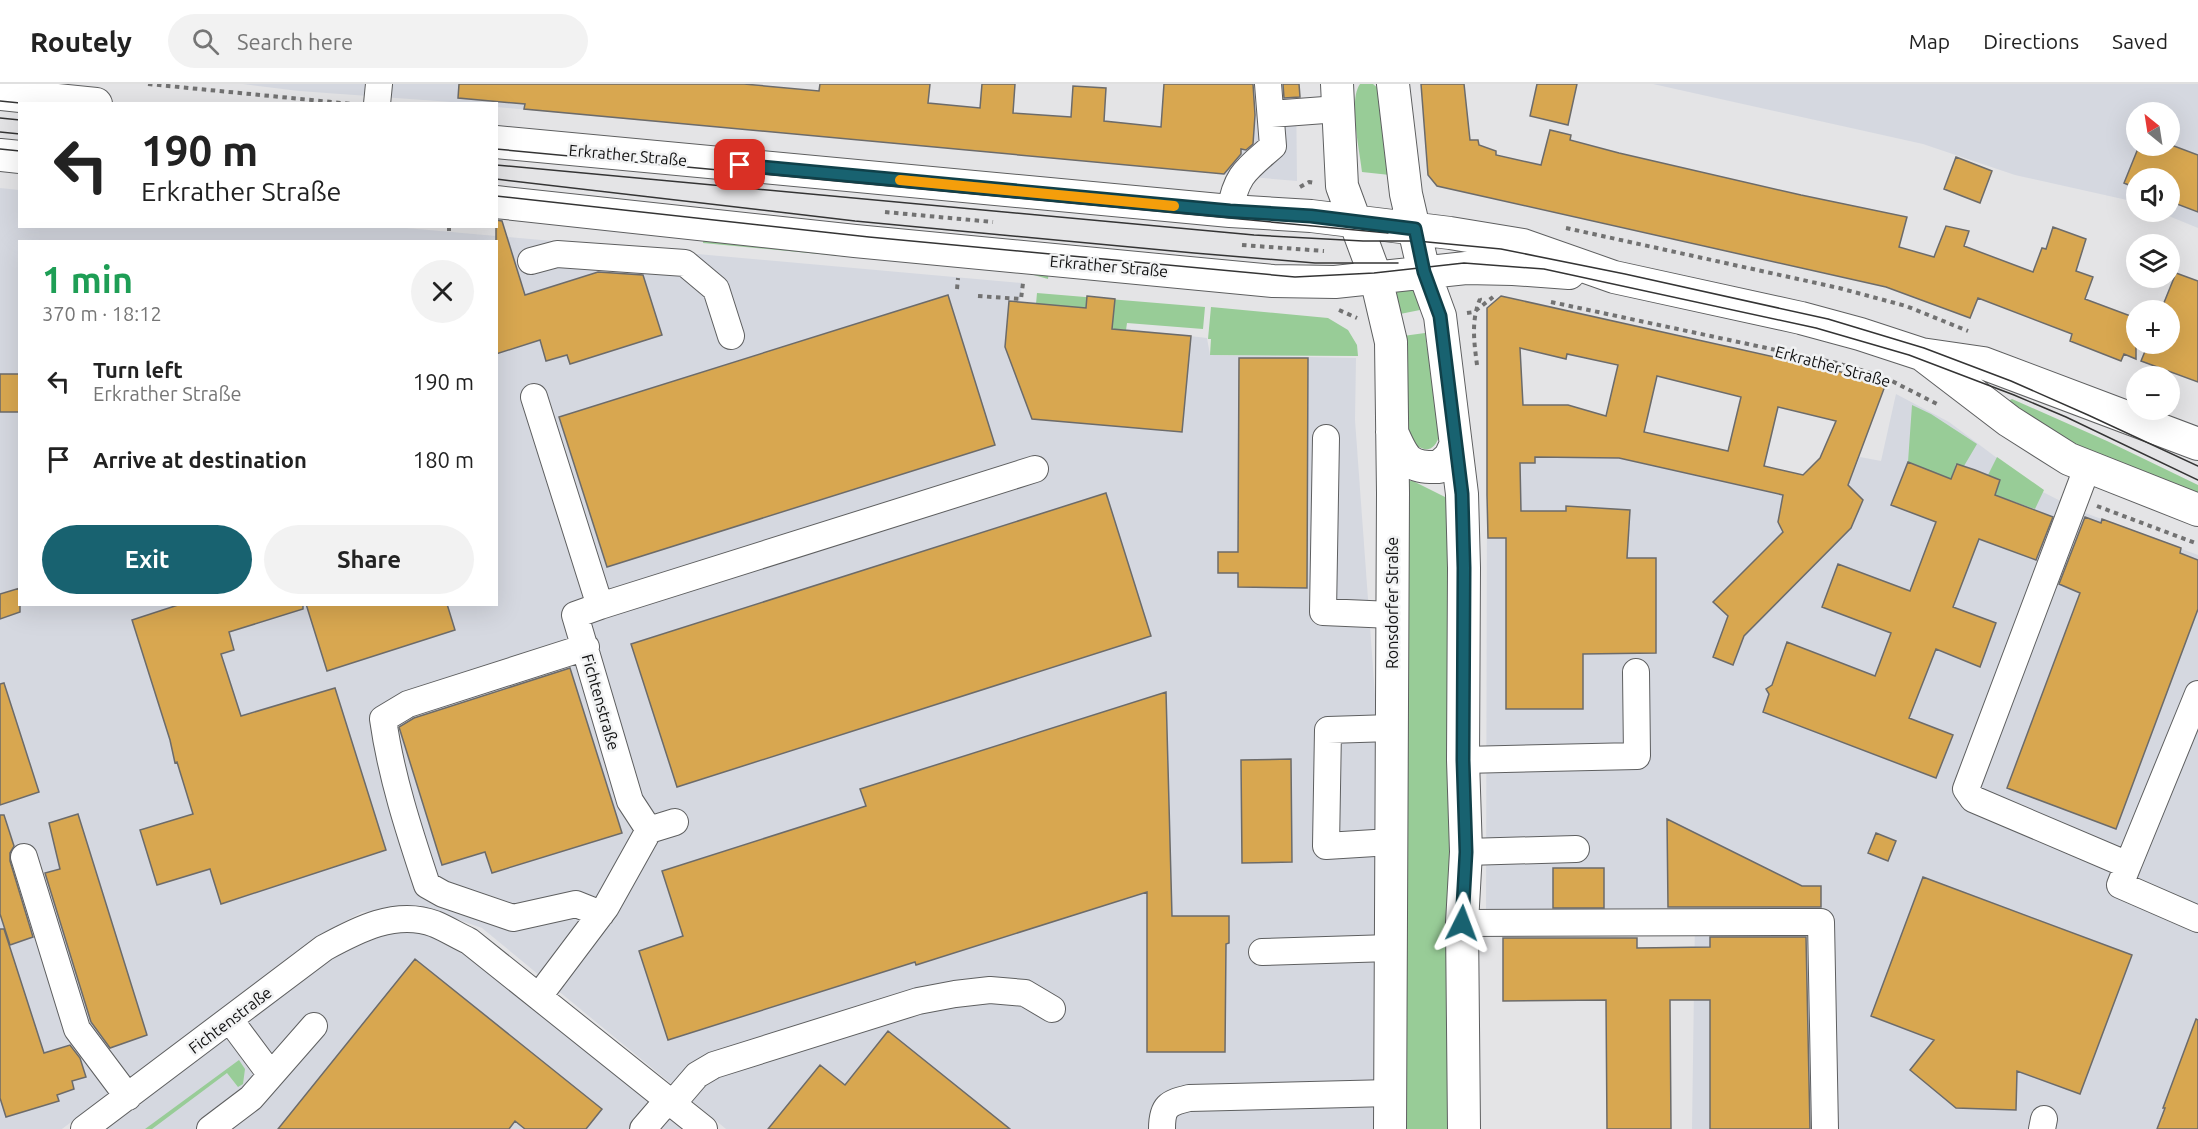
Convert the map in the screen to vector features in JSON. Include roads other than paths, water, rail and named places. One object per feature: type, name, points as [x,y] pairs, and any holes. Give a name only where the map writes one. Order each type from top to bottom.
[{"type":"main road","points":[[1393,86],[1406,194],[1424,272],[1440,316],[1462,494],[1463,760],[1466,852],[1462,923],[1464,1129]]},
{"type":"main road","name":"Ronsdorfer Straße","points":[[1337,90],[1342,186],[1376,278],[1391,342],[1390,1129]]},
{"type":"main road","points":[[0,94],[77,102]]},
{"type":"main road","name":"Erkrather Straße","points":[[498,142],[1230,211],[1316,230],[1356,222],[1450,232],[1523,245],[1614,277],[1801,318],[1921,354],[1983,363],[2198,444]]},
{"type":"main road","points":[[0,155],[18,157]]},
{"type":"main road","points":[[1316,230],[1342,186]]},
{"type":"main road","name":"Erkrather Straße","points":[[498,202],[855,241],[1273,281],[1335,282],[1424,272],[1471,279],[1513,269],[1614,277]]},
{"type":"main road","points":[[1356,222],[1389,256],[1410,268],[1424,272]]},
{"type":"main road","points":[[1440,316],[1451,291],[1471,279]]},
{"type":"main road","name":"Erkrather Straße","points":[[1921,354],[2036,440],[2082,482],[2198,510]]},
{"type":"main road","points":[[1392,432],[1403,456],[1416,466],[1439,467],[1450,457],[1455,446]]},
{"type":"street","points":[[377,102],[379,84]]},
{"type":"street","points":[[1230,211],[1235,187],[1241,174],[1273,146],[1268,84]]},
{"type":"street","points":[[1271,114],[1337,90]]},
{"type":"street","points":[[531,261],[557,254],[685,263],[716,289],[731,336]]},
{"type":"street","points":[[534,397],[600,606],[1035,469]]},
{"type":"street","points":[[1326,438],[1323,612],[1392,615]]},
{"type":"street","points":[[2082,482],[1966,789],[1973,800],[2128,865]]},
{"type":"street","name":"Fichtenstraße","points":[[600,606],[575,615],[630,801],[649,830]]},
{"type":"street","points":[[586,647],[408,704],[383,719],[387,750],[408,828],[428,885],[443,894],[513,918],[576,904],[601,914]]},
{"type":"street","points":[[1463,760],[1637,756],[1636,672]]},
{"type":"street","points":[[2196,711],[2120,885],[2198,919]]},
{"type":"street","points":[[1390,842],[1326,846],[1328,730],[1391,728]]},
{"type":"street","points":[[539,996],[601,914],[649,830],[675,822]]},
{"type":"street","points":[[1466,852],[1576,849]]},
{"type":"street","points":[[24,857],[77,1029],[128,1097]]},
{"type":"street","name":"Fichtenstraße","points":[[84,1129],[324,948],[358,930],[386,921],[405,920],[435,924],[469,941],[704,1129]]},
{"type":"street","points":[[1462,923],[1821,922],[1825,1129]]},
{"type":"street","points":[[1263,952],[1390,948]]},
{"type":"street","points":[[643,1129],[697,1075],[714,1065],[918,1001],[990,990],[1025,993],[1053,1009]]},
{"type":"street","points":[[230,1020],[271,1075]]},
{"type":"street","points":[[210,1129],[251,1098],[314,1026]]},
{"type":"street","points":[[1162,1129],[1162,1114],[1168,1106],[1173,1102],[1189,1098],[1390,1093]]},
{"type":"tram line","points":[[0,101],[18,103]]},
{"type":"tram line","points":[[0,118],[18,120]]},
{"type":"tram line","points":[[0,132],[18,134]]},
{"type":"tram line","points":[[0,149],[18,151]]},
{"type":"tram line","points":[[498,149],[1388,233]]},
{"type":"tram line","points":[[498,165],[1254,235],[1363,241],[1417,241],[1501,249],[1828,319],[1924,348],[2011,381],[2198,466]]},
{"type":"tram line","points":[[498,179],[855,221],[1194,253],[1315,263],[1398,263]]},
{"type":"tram line","points":[[498,196],[869,237],[1295,277],[1374,273],[1464,263],[1544,269],[1816,328],[1909,355],[2066,417],[2198,480]]}]
